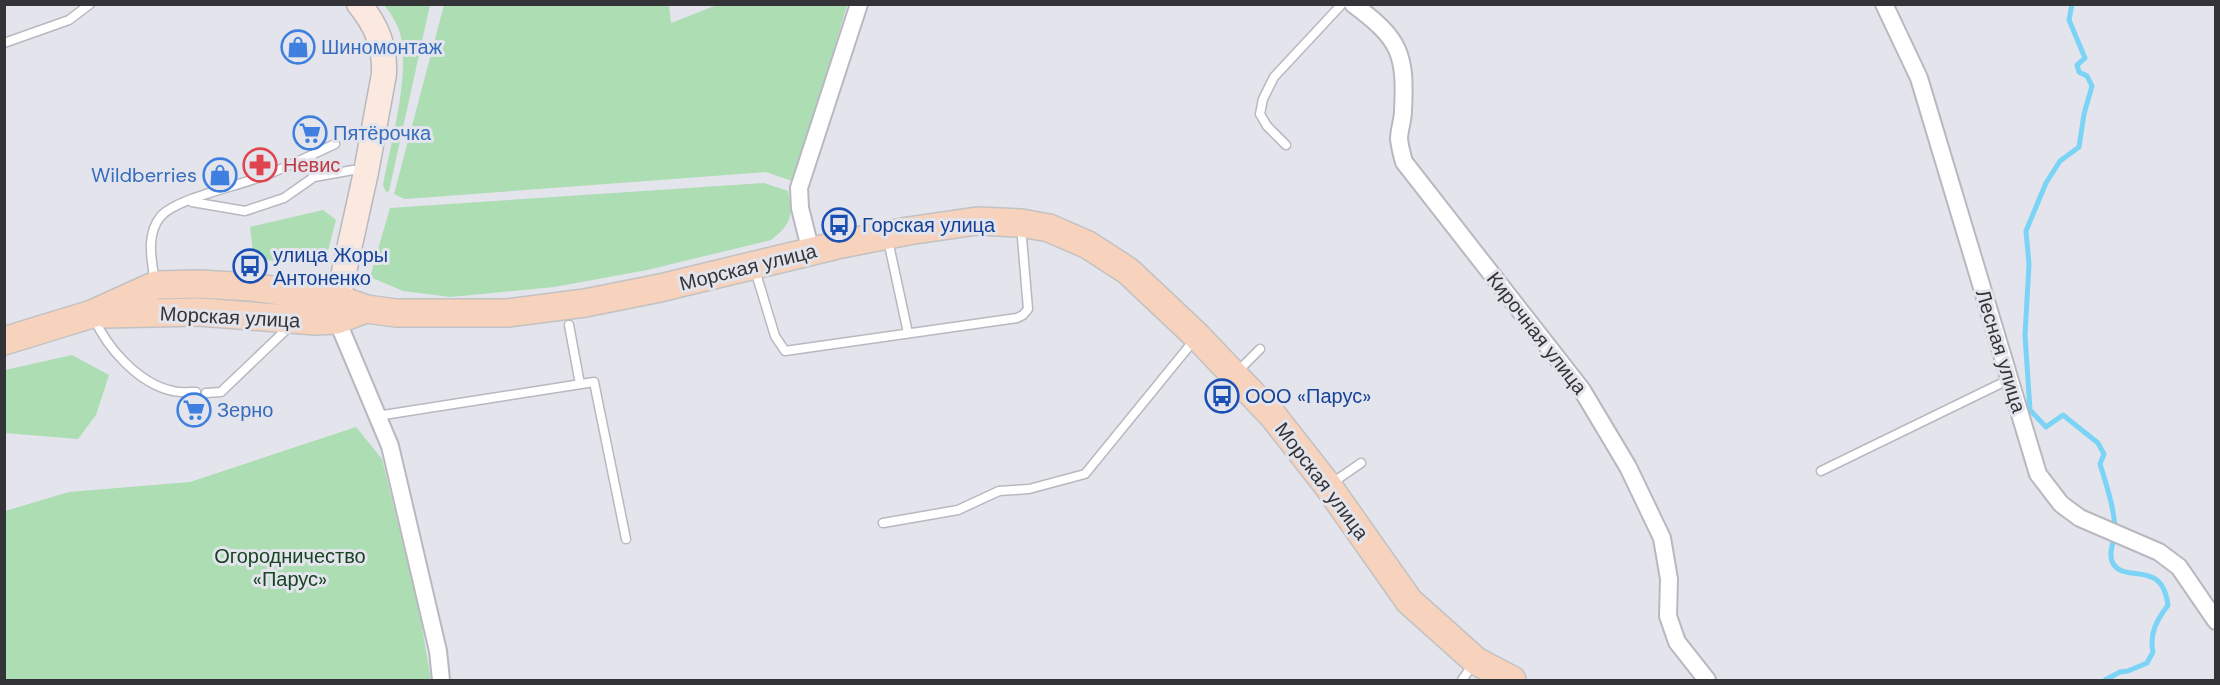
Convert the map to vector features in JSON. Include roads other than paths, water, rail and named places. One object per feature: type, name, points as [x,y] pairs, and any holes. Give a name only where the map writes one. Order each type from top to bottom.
[{"type":"main road","points":[[338,309],[380,105],[385,58],[377,29],[359,4]]},
{"type":"main road","name":"Морская улица","points":[[4,341],[92,315],[156,285],[199,284],[252,287],[338,309],[366,309],[411,314],[507,313],[585,303],[887,236],[977,221],[1021,223],[1049,228],[1088,245],[1128,271],[1197,336],[1274,417],[1328,486],[1408,601],[1469,671],[1512,681]]},
{"type":"main road","name":"Морская улица","points":[[92,315],[199,312],[316,321],[338,309]]},
{"type":"street","points":[[811,252],[800,208],[799,188],[859,4]]},
{"type":"street","name":"Кирочная улица","points":[[1353,4],[1377,22],[1395,43],[1404,71],[1403,114],[1399,138],[1404,162],[1582,390],[1628,467],[1662,538],[1669,579],[1668,616],[1677,642],[1707,681]]},
{"type":"street","name":"Лесная улица","points":[[1884,4],[1919,78],[2038,474],[2061,504],[2080,518],[2107,532],[2159,552],[2179,567],[2216,621]]},
{"type":"street","points":[[338,309],[390,446],[438,651],[441,681]]},
{"type":"lane","points":[[4,43],[69,20],[90,4]]},
{"type":"lane","points":[[1286,145],[1267,126],[1260,114],[1263,99],[1274,77],[1342,4]]},
{"type":"lane","points":[[156,285],[150,244],[155,226],[162,215],[189,201],[265,176],[335,144]]},
{"type":"lane","points":[[305,158],[314,177]]},
{"type":"lane","points":[[189,201],[244,211],[284,198],[314,177],[353,170],[366,172]]},
{"type":"lane","points":[[754,266],[775,336],[785,351],[1023,315],[1028,309],[1021,223]]},
{"type":"lane","points":[[887,236],[908,333]]},
{"type":"lane","points":[[92,315],[102,337],[120,359],[146,379],[172,391],[194,392]]},
{"type":"lane","points":[[206,393],[221,392],[297,320]]},
{"type":"lane","points":[[569,325],[580,384]]},
{"type":"lane","points":[[883,523],[958,510],[999,491],[1029,489],[1085,474],[1197,336]]},
{"type":"lane","points":[[1234,375],[1260,349]]},
{"type":"lane","points":[[1821,471],[2010,379]]},
{"type":"lane","points":[[378,416],[594,382],[626,539]]},
{"type":"lane","points":[[1328,486],[1361,463]]},
{"type":"waterway","points":[[2072,4],[2069,20],[2085,58],[2077,65],[2079,72],[2087,76],[2092,86],[2084,114],[2079,147],[2060,161],[2046,183],[2026,231],[2029,264],[2025,335],[2030,410],[2046,427],[2063,415],[2098,443],[2104,454],[2100,464],[2114,520],[2112,561],[2120,570],[2152,577],[2159,582],[2168,605],[2155,627],[2152,639],[2153,652],[2147,663],[2105,680]]},
{"type":"place","name":"Шиномонтаж","points":[[298,47]]},
{"type":"place","name":"Пятёрочка","points":[[310,133]]},
{"type":"place","name":"Невис","points":[[260,165]]},
{"type":"place","name":"Wildberries","points":[[220,175]]},
{"type":"place","name":"Горская улица","points":[[839,225]]},
{"type":"place","name":"улица Жоры Антоненко","points":[[250,266]]},
{"type":"place","name":"ООО «Парус»","points":[[1222,396]]},
{"type":"place","name":"Зерно","points":[[194,410]]},
{"type":"park label","name":"Огородничество «Парус»","points":[[290,568]]}]
